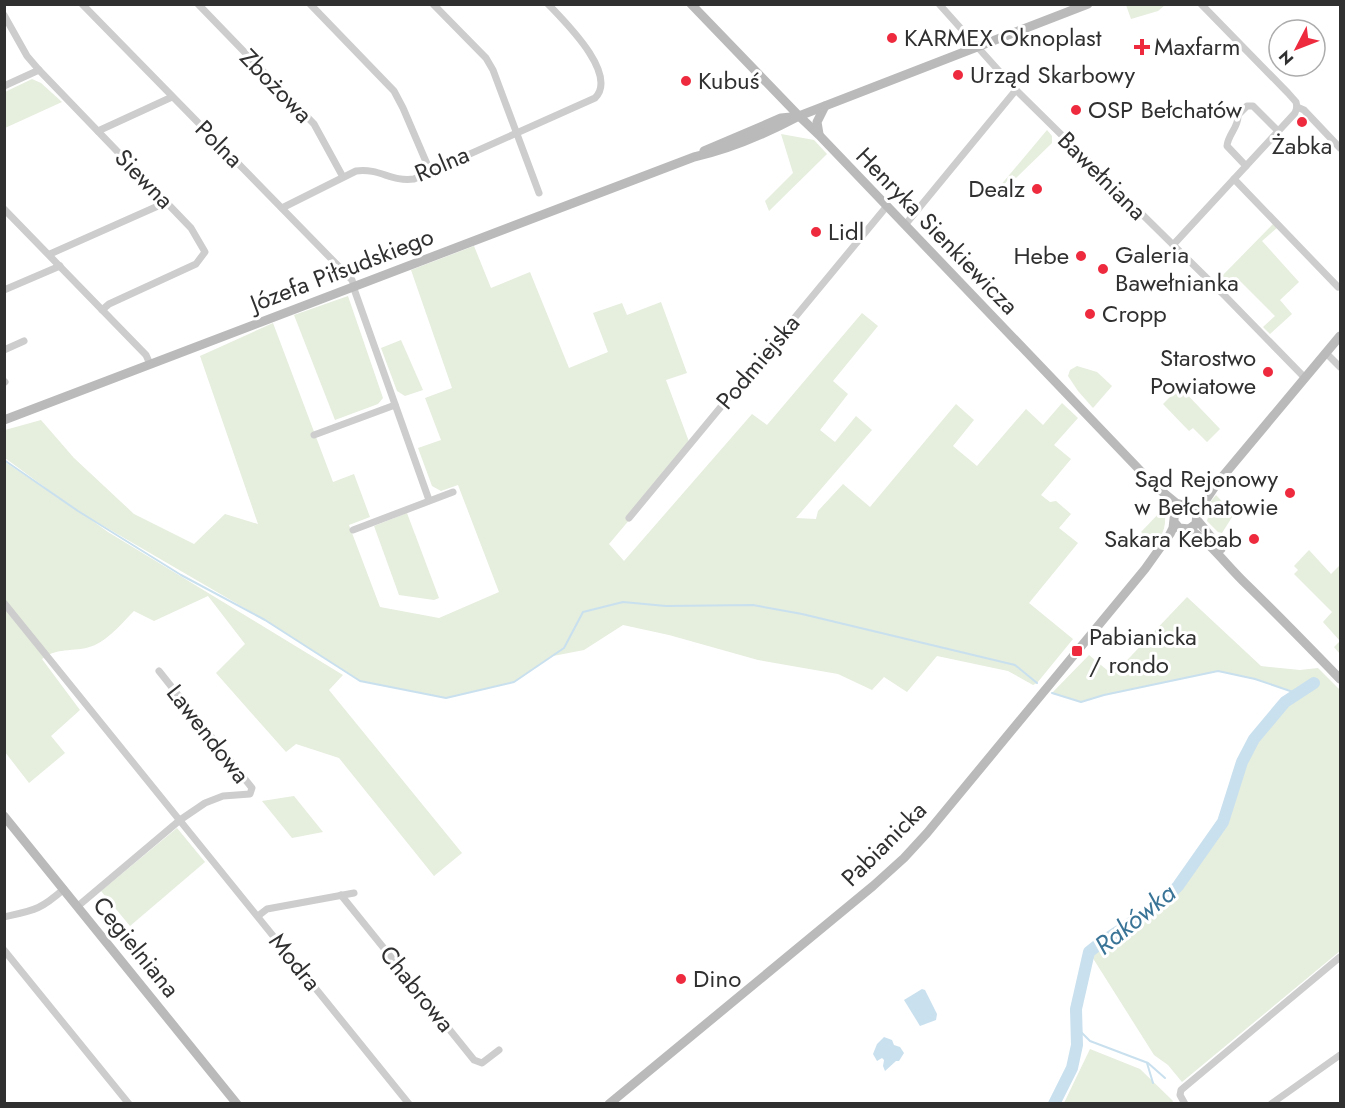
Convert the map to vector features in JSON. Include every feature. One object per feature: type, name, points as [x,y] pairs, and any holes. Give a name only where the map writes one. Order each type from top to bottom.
[{"type":"main road","name":"Henryka Sienkiewicza","points":[[691,4],[1154,485],[1176,503],[1185,505]]},
{"type":"main road","name":"Józefa Piłsudskiego","points":[[4,420],[694,157],[718,144],[799,117],[1088,4]]},
{"type":"main road","points":[[785,103],[780,123],[798,126],[819,135]]},
{"type":"main road","points":[[819,135],[817,123],[825,106]]},
{"type":"main road","points":[[1186,530],[1193,527],[1218,482],[1341,336]]},
{"type":"main road","points":[[1218,482],[1185,505],[1178,507],[1174,518],[1179,528],[1186,530],[1211,547],[1265,601]]},
{"type":"main road","name":"Henryka Sienkiewicza","points":[[1154,485],[1174,518]]},
{"type":"main road","points":[[1185,505],[1198,517],[1206,532],[1265,601],[1340,679]]},
{"type":"main road","name":"Pabianicka","points":[[609,1104],[864,894],[904,858],[1145,569],[1166,540],[1174,518]]},
{"type":"main road","name":"Pabianicka","points":[[1145,569],[1186,530]]},
{"type":"main road","name":"Cegielniana","points":[[4,816],[237,1104]]},
{"type":"street","name":"Polna","points":[[82,4],[352,280],[429,500]]},
{"type":"street","name":"Zbożowa","points":[[198,4],[314,124],[344,177]]},
{"type":"street","points":[[310,4],[394,91],[430,171]]},
{"type":"street","points":[[433,4],[486,58],[493,70],[539,194]]},
{"type":"street","name":"Rolna","points":[[282,208],[357,171],[369,170],[403,180],[414,179],[589,101],[599,94],[602,87],[601,79],[583,42],[548,4]]},
{"type":"street","name":"Bawełniana","points":[[939,4],[1016,90],[1305,378]]},
{"type":"street","points":[[1173,245],[1296,113],[1297,108],[1296,102],[1288,93],[1201,4]]},
{"type":"street","name":"Siewna","points":[[4,15],[27,56],[192,228],[205,252],[196,264],[109,304],[102,310]]},
{"type":"street","points":[[4,86],[39,70]]},
{"type":"street","points":[[905,225],[1016,90]]},
{"type":"street","points":[[98,131],[172,97]]},
{"type":"street","points":[[1246,166],[1227,146],[1228,137],[1239,122],[1238,115],[1247,106],[1253,106],[1278,131]]},
{"type":"street","points":[[1297,108],[1304,110],[1341,148]]},
{"type":"street","points":[[1234,179],[1338,287]]},
{"type":"street","points":[[50,254],[167,202]]},
{"type":"street","name":"Podmiejska","points":[[629,518],[887,206]]},
{"type":"street","points":[[4,209],[146,355],[150,364]]},
{"type":"street","points":[[4,290],[60,266]]},
{"type":"street","points":[[4,350],[24,341]]},
{"type":"street","points":[[1326,353],[1341,367]]},
{"type":"street","points":[[314,435],[395,405]]},
{"type":"street","points":[[353,530],[453,492]]},
{"type":"street","name":"Modra","points":[[4,603],[409,1104]]},
{"type":"street","name":"Lawendowa","points":[[159,671],[252,788],[250,794],[223,796],[205,803],[180,820]]},
{"type":"street","points":[[78,906],[180,820]]},
{"type":"street","points":[[4,917],[37,909],[64,888]]},
{"type":"street","points":[[258,916],[267,909],[354,893]]},
{"type":"street","name":"Chabrowa","points":[[341,895],[474,1060],[482,1063],[498,1050]]},
{"type":"street","points":[[4,950],[129,1104]]},
{"type":"street","points":[[1185,1104],[1180,1095],[1184,1087],[1341,957]]},
{"type":"street","points":[[1271,1104],[1341,1055]]},
{"type":"green space","points":[[1126,4],[1165,5],[1158,11],[1131,19]]},
{"type":"green space","points":[[32,79],[41,83],[62,102],[5,128],[5,92]]},
{"type":"green space","points":[[1047,130],[1052,136],[1052,143],[1016,178],[1012,175],[997,193],[995,192]]},
{"type":"green space","points":[[781,134],[814,140],[827,154],[769,211],[765,201],[793,173]]},
{"type":"green space","points":[[1274,223],[1278,227],[1262,241],[1299,282],[1280,300],[1292,314],[1270,334],[1263,327],[1275,316],[1236,277],[1229,283],[1222,276]]},
{"type":"green space","points":[[474,246],[491,288],[530,272],[569,368],[608,352],[593,313],[622,303],[627,315],[661,302],[687,373],[666,380],[691,447],[609,544],[624,561],[752,414],[767,425],[862,313],[878,326],[833,381],[848,394],[820,430],[835,442],[856,416],[872,430],[796,518],[816,519],[818,511],[843,484],[870,507],[956,404],[974,420],[953,446],[977,466],[1026,409],[1043,425],[1062,403],[1078,418],[1054,445],[1071,459],[1041,495],[1050,502],[1056,501],[1071,514],[1059,528],[1078,543],[1029,603],[1073,639],[1033,685],[1008,671],[937,656],[907,692],[884,677],[872,690],[838,674],[758,660],[669,635],[623,625],[584,650],[553,656],[514,682],[446,698],[360,681],[265,620],[83,514],[108,532],[343,675],[329,690],[462,853],[434,876],[339,758],[296,744],[286,752],[216,673],[245,644],[208,596],[154,621],[134,611],[101,642],[82,649],[55,652],[42,659],[80,710],[51,736],[65,753],[29,783],[5,752],[5,462],[69,505],[5,458],[5,430],[41,420],[74,458],[134,514],[194,544],[225,514],[258,524],[200,356],[273,323],[333,482],[354,474],[370,517],[349,525],[380,607],[439,618],[499,592],[458,485],[441,491],[432,486],[418,448],[441,440],[425,398],[452,388],[411,270]]},
{"type":"green space","points":[[348,296],[383,398],[378,404],[335,420],[294,315]]},
{"type":"green space","points":[[401,340],[423,390],[405,396],[397,391],[381,348]]},
{"type":"green space","points":[[1077,366],[1097,372],[1112,386],[1093,408],[1068,376],[1070,370]]},
{"type":"green space","points":[[1180,387],[1220,429],[1207,442],[1193,428],[1189,431],[1163,404]]},
{"type":"green space","points":[[1216,495],[1234,514],[1222,533],[1207,521],[1210,510],[1207,506]]},
{"type":"green space","points":[[1164,508],[1164,528],[1155,546],[1141,532]]},
{"type":"green space","points":[[407,513],[439,598],[434,600],[399,595],[374,526]]},
{"type":"green space","points":[[1309,550],[1331,574],[1340,565],[1340,641],[1323,622],[1332,612],[1294,574],[1298,570],[1294,566]]},
{"type":"green space","points":[[1187,597],[1261,666],[1300,670],[1318,668],[1340,690],[1340,951],[1182,1082],[1168,1065],[1154,1055],[1089,952],[1164,901],[1178,886],[1223,822],[1242,762],[1254,739],[1285,702],[1299,693],[1255,679],[1218,671],[1081,702],[1052,693],[1089,655],[1113,675]]},
{"type":"green space","points":[[1340,641],[1340,654],[1334,647]]},
{"type":"green space","points":[[294,796],[323,832],[292,838],[262,801]]},
{"type":"green space","points":[[177,828],[205,862],[130,926],[101,891]]},
{"type":"green space","points":[[1090,1049],[1140,1069],[1173,1101],[1172,1103],[1064,1103]]},
{"type":"water","points":[[922,989],[925,990],[937,1014],[936,1020],[920,1026],[904,1000]]},
{"type":"water","points":[[884,1037],[892,1040],[894,1045],[900,1047],[904,1053],[899,1061],[885,1071],[884,1060],[882,1058],[877,1061],[873,1054],[877,1044]]},
{"type":"waterway","points":[[4,460],[78,511],[181,575],[265,620],[360,681],[446,698],[514,682],[564,648],[583,612],[623,602],[666,606],[753,605],[802,614],[1015,665],[1037,683]]},
{"type":"waterway","name":"Rakówka","points":[[1052,693],[1081,702],[1218,671],[1255,679],[1299,694]]},
{"type":"waterway","name":"Rakówka","points":[[1054,1104],[1072,1068],[1077,1045],[1076,1009],[1089,952],[1164,901],[1178,886],[1223,822],[1242,762],[1254,739],[1285,702],[1314,683]]},
{"type":"waterway","points":[[1076,1027],[1090,1041],[1148,1063],[1165,1078]]},
{"type":"waterway","points":[[1147,1063],[1153,1083]]},
{"type":"place","name":"KARMEX Oknoplast","points":[[892,38]]},
{"type":"place","name":"Maxfarm","points":[[1142,47]]},
{"type":"place","name":"Urząd Skarbowy","points":[[958,75]]},
{"type":"place","name":"Kubuś","points":[[686,81]]},
{"type":"place","name":"OSP Bełchatów","points":[[1076,110]]},
{"type":"place","name":"Żabka","points":[[1302,122]]},
{"type":"place","name":"Dealz","points":[[1037,189]]},
{"type":"place","name":"Lidl","points":[[816,232]]},
{"type":"place","name":"Hebe","points":[[1081,256]]},
{"type":"place","name":"Galeria Bawełnianka","points":[[1103,269]]},
{"type":"place","name":"Cropp","points":[[1090,314]]},
{"type":"place","name":"Starostwo Powiatowe","points":[[1268,372]]},
{"type":"place","name":"Sąd Rejonowy w Bełchatowie","points":[[1290,493]]},
{"type":"place","name":"Sakara Kebab","points":[[1254,539]]},
{"type":"place","name":"Pabianicka / rondo","points":[[1077,651]]},
{"type":"place","name":"Dino","points":[[681,979]]}]
